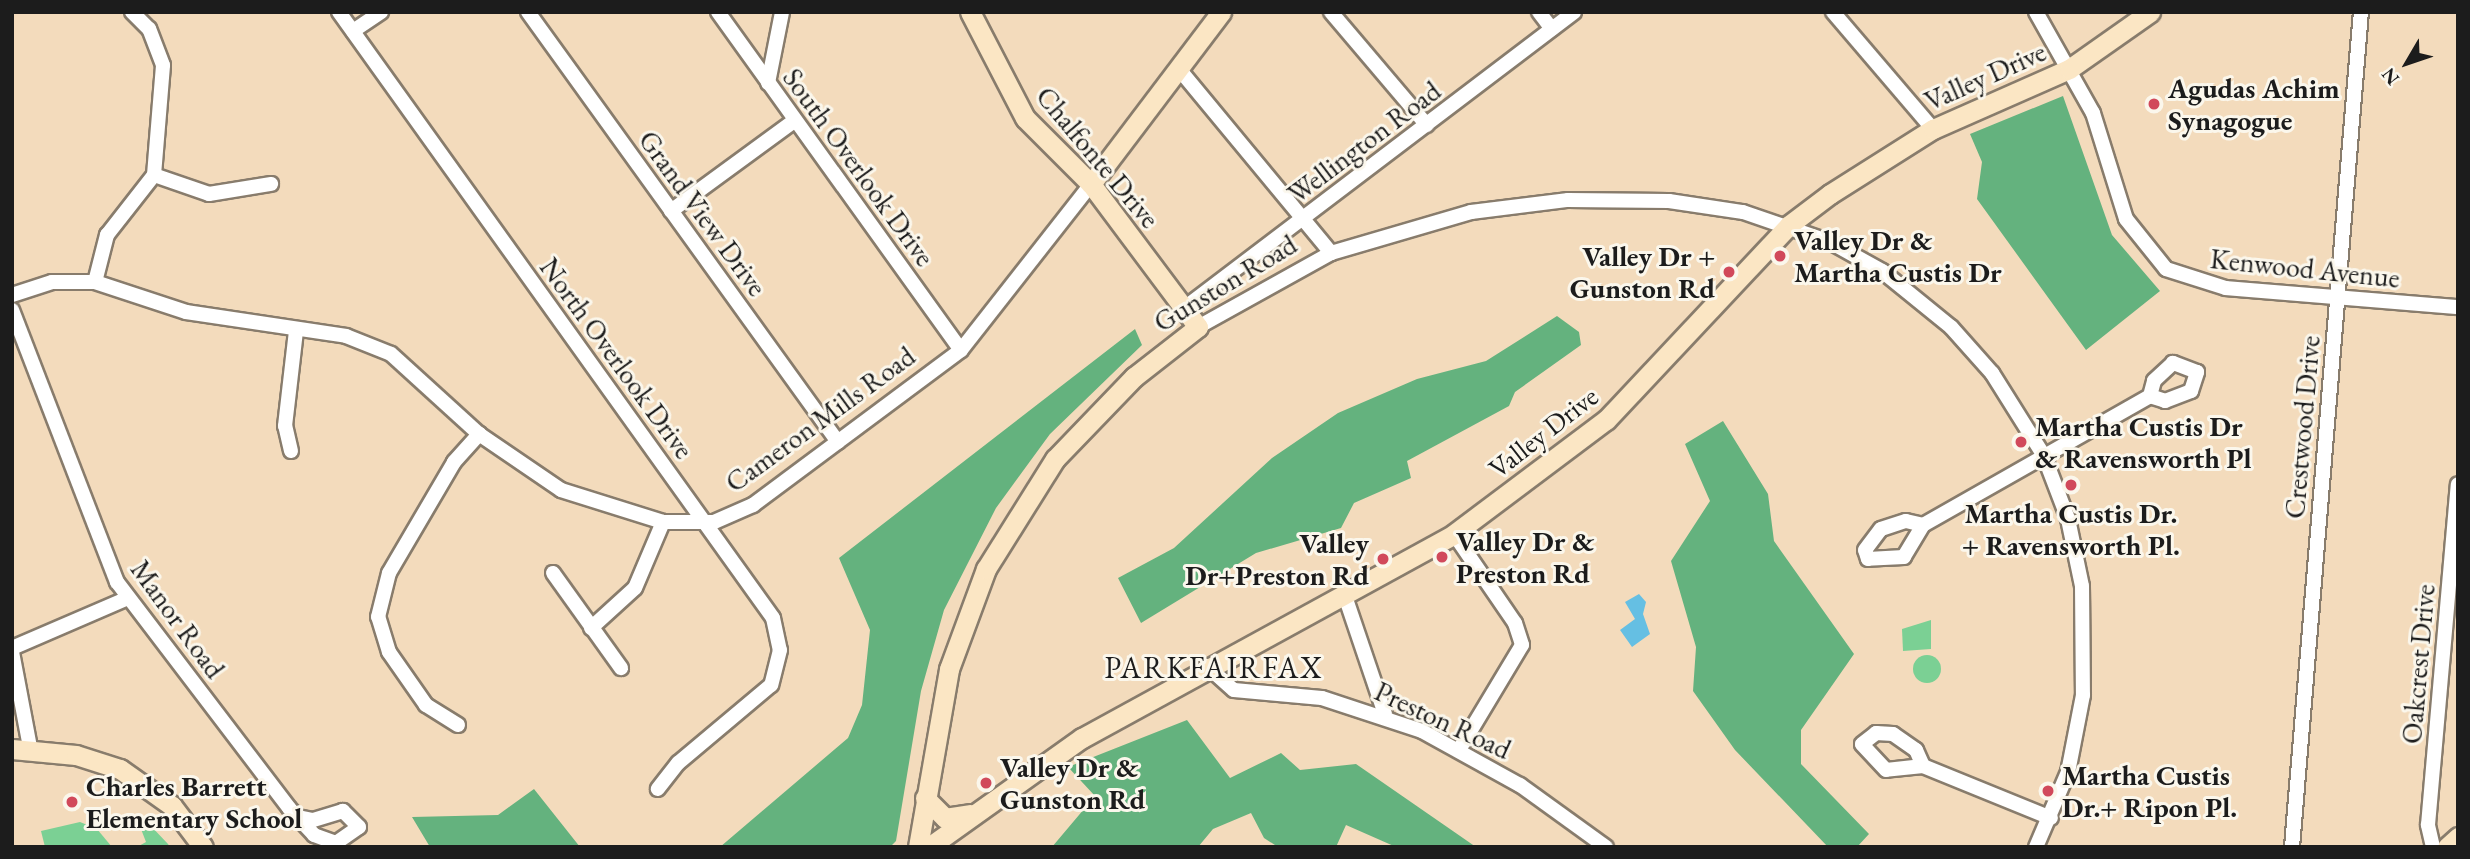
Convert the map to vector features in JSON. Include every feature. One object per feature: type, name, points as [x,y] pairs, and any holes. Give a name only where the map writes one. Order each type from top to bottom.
[{"type":"street","points":[[95,282],[107,235],[155,176],[163,65],[149,29],[131,12]]},
{"type":"street","name":"North Overlook Drive","points":[[339,12],[773,618],[780,650],[776,673],[761,697],[678,763],[658,789]]},
{"type":"street","points":[[353,31],[381,12]]},
{"type":"street","name":"Grand View Drive","points":[[528,12],[838,442]]},
{"type":"street","name":"South Overlook Drive","points":[[718,12],[961,350]]},
{"type":"street","points":[[768,83],[782,12]]},
{"type":"street","name":"Chalfonte Drive","points":[[970,12],[1025,118],[1091,184],[1198,327]]},
{"type":"street","name":"Cameron Mills Road","points":[[12,295],[52,282],[95,282],[186,312],[296,331],[346,336],[391,354],[479,434],[561,490],[663,523],[705,522],[753,505],[961,350],[1221,12]]},
{"type":"street","points":[[1331,12],[1427,125]]},
{"type":"street","points":[[1539,12],[1552,29]]},
{"type":"street","name":"Wellington Road","points":[[1183,309],[1574,12]]},
{"type":"street","points":[[1833,12],[1933,129]]},
{"type":"street","name":"Kenwood Avenue","points":[[2036,12],[2069,69],[2103,139],[2126,219],[2166,269],[2208,286],[2458,307]]},
{"type":"street","name":"Valley Drive","points":[[929,847],[1082,738],[1207,666],[1345,596],[1454,534],[1606,420],[1789,225],[1933,129],[2069,69],[2150,12]]},
{"type":"street","name":"Crestwood Drive","points":[[2292,847],[2361,12]]},
{"type":"street","points":[[1179,69],[1306,218],[1331,253]]},
{"type":"street","points":[[671,211],[794,121]]},
{"type":"street","points":[[155,176],[209,194],[271,184]]},
{"type":"street","name":"Gunston Road","points":[[918,847],[955,645],[1020,509],[1083,428],[1198,327],[1331,253],[1471,212],[1568,200],[1669,201],[1789,225],[1881,271],[1951,327],[1998,382],[2044,456],[2079,565],[2086,650],[2077,741],[2051,818],[2036,847]]},
{"type":"street","name":"Manor Road","points":[[12,310],[104,553],[128,598],[298,817]]},
{"type":"street","points":[[291,451],[285,426],[296,331]]},
{"type":"street","points":[[1923,525],[2150,396]]},
{"type":"street","points":[[458,725],[426,705],[389,652],[378,617],[389,573],[429,502],[479,434]]},
{"type":"street","name":"Oakcrest Drive","points":[[2433,847],[2428,825],[2458,484]]},
{"type":"street","points":[[591,628],[635,588],[663,523]]},
{"type":"street","points":[[1454,534],[1516,623],[1522,645],[1459,750]]},
{"type":"street","points":[[553,573],[621,668]]},
{"type":"street","points":[[1345,596],[1385,714]]},
{"type":"street","points":[[128,598],[12,650],[21,748],[120,769],[172,806],[203,847]]},
{"type":"street","name":"Preston Road","points":[[1207,666],[1234,691],[1322,698],[1385,714],[1459,750],[1606,847]]},
{"type":"street","points":[[1923,766],[2051,818]]},
{"type":"street","points":[[925,799],[945,818],[978,812]]},
{"type":"street","points":[[2447,847],[2458,837]]},
{"type":"green space","points":[[2063,96],[2112,235],[2160,291],[2086,350],[1977,199],[1982,162],[1970,134]]},
{"type":"green space","points":[[1557,316],[1579,332],[1581,345],[1515,392],[1509,406],[1407,461],[1411,478],[1354,503],[1341,528],[1256,553],[1141,623],[1118,578],[1174,548],[1272,458],[1338,413],[1417,379],[1486,361]]},
{"type":"green space","points":[[1135,329],[1142,345],[1050,434],[996,508],[944,610],[921,691],[896,841],[890,847],[720,847],[848,738],[862,705],[870,630],[839,558]]},
{"type":"green space","points":[[1723,421],[1768,494],[1774,541],[1854,654],[1801,730],[1801,764],[1869,834],[1857,847],[1828,847],[1735,750],[1693,691],[1696,647],[1671,561],[1710,501],[1685,444]]},
{"type":"green space","points":[[1931,620],[1931,649],[1903,651],[1902,629]]},
{"type":"green space","points":[[1927,655],[1937,659],[1941,669],[1937,679],[1927,683],[1917,679],[1913,669],[1917,659]]},
{"type":"green space","points":[[1187,720],[1230,778],[1281,753],[1300,770],[1356,764],[1476,847],[1396,847],[1346,825],[1336,847],[1278,847],[1264,838],[1251,813],[1213,829],[1198,847],[1052,847],[1095,796],[1068,767]]},
{"type":"green space","points":[[534,789],[580,847],[430,847],[412,817],[498,815]]},
{"type":"green space","points":[[80,822],[97,829],[112,847],[45,847],[41,831]]},
{"type":"green space","points":[[149,824],[170,847],[137,847],[146,842],[141,829]]},
{"type":"water","points":[[1639,594],[1646,602],[1643,614],[1650,634],[1632,647],[1620,630],[1635,619],[1625,602]]},
{"type":"place","name":"Agudas Achim Synagogue","points":[[2154,104]]},
{"type":"place","name":"Valley Dr & Martha Custis Dr","points":[[1780,256]]},
{"type":"place","name":"Valley Dr + Gunston Rd","points":[[1729,272]]},
{"type":"place","name":"Martha Custis Dr & Ravensworth Pl","points":[[2021,442]]},
{"type":"place","name":"Martha Custis Dr. + Ravensworth Pl.","points":[[2071,485]]},
{"type":"place","name":"Valley Dr & Preston Rd","points":[[1442,557]]},
{"type":"place","name":"Valley Dr+Preston Rd","points":[[1383,559]]},
{"type":"place","name":"Valley Dr & Gunston Rd","points":[[986,783]]},
{"type":"place","name":"Martha Custis Dr.+ Ripon Pl.","points":[[2048,791]]},
{"type":"place","name":"Charles Barrett Elementary School","points":[[72,802]]},
{"type":"district","name":"PARKFAIRFAX","points":[[1214,668]]}]
